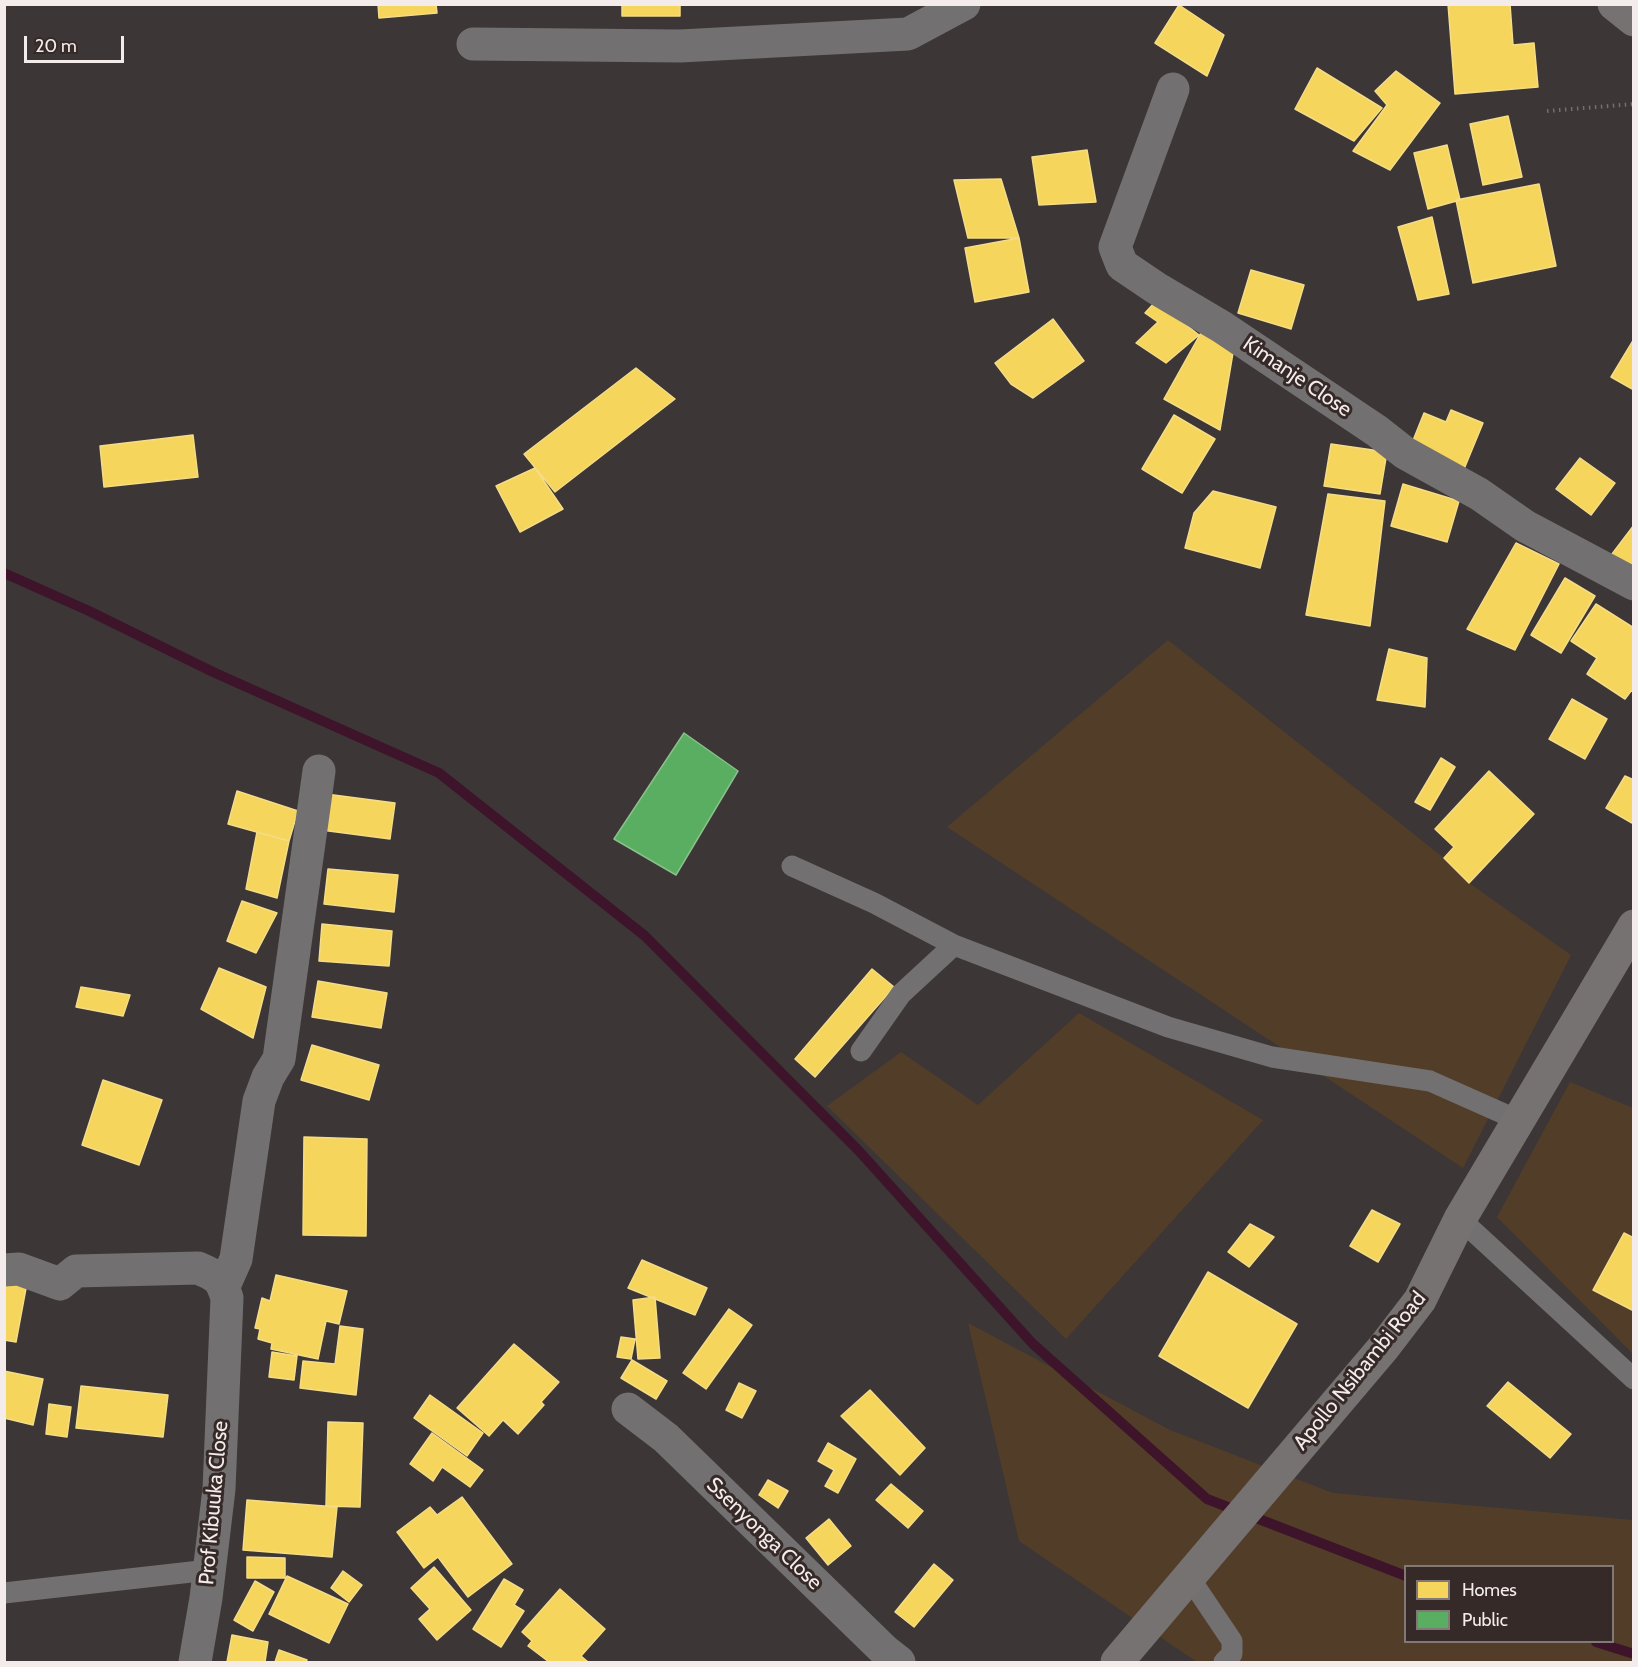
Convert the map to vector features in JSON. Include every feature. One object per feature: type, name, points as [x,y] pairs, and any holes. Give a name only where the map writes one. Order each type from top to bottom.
[{"type":"street","points":[[473,44],[680,46],[908,34],[964,4]]},
{"type":"street","points":[[1614,4],[1634,20]]},
{"type":"street","name":"Kimanje Close","points":[[1173,89],[1115,247],[1122,265],[1222,327],[1377,431],[1405,453],[1479,495],[1525,526],[1634,584]]},
{"type":"street","points":[[224,1286],[236,1259],[259,1101],[268,1077],[279,1059],[320,771]]},
{"type":"street","name":"Apollo Nsibambi Road","points":[[1117,1662],[1384,1347],[1420,1300],[1460,1219],[1634,926]]},
{"type":"street","points":[[4,1270],[19,1269],[60,1284],[76,1271],[198,1268],[217,1276],[224,1286]]},
{"type":"street","name":"Prof Kibuuka Close","points":[[195,1662],[219,1489],[226,1343],[227,1298],[224,1286]]},
{"type":"street","name":"Ssenyonga Close","points":[[628,1409],[666,1438],[898,1662]]},
{"type":"lane","points":[[792,866],[874,903],[954,945],[1168,1027],[1272,1057],[1430,1081],[1520,1121]]},
{"type":"lane","points":[[861,1051],[902,994],[954,945]]},
{"type":"lane","points":[[1460,1219],[1634,1379]]},
{"type":"lane","points":[[4,1593],[209,1570]]},
{"type":"lane","points":[[1189,1578],[1232,1641],[1232,1653],[1224,1662]]},
{"type":"path","points":[[1547,111],[1634,104]]},
{"type":"shaded area","points":[[1168,640],[1444,858],[1469,883],[1571,955],[1463,1168],[947,827]]},
{"type":"shaded area","points":[[1079,1013],[1263,1120],[1066,1339],[827,1106],[901,1052],[978,1105]]},
{"type":"shaded area","points":[[1570,1082],[1633,1108],[1633,1354],[1497,1217]]},
{"type":"shaded area","points":[[968,1323],[1170,1430],[1333,1493],[1633,1520],[1633,1662],[1197,1662],[1019,1541]]},
{"type":"building: Homes","points":[[378,4],[436,4],[437,13],[379,18]]},
{"type":"building: Homes","points":[[622,4],[680,4],[680,16],[622,16]]},
{"type":"building: Homes","points":[[1448,4],[1510,4],[1513,45],[1534,43],[1538,87],[1455,94]]},
{"type":"building: Homes","points":[[1179,5],[1224,35],[1207,76],[1155,43]]},
{"type":"building: Homes","points":[[1317,68],[1382,108],[1354,141],[1295,109]]},
{"type":"building: Homes","points":[[1396,71],[1440,103],[1390,170],[1353,151],[1387,105],[1375,91]]},
{"type":"building: Homes","points":[[1508,116],[1522,177],[1483,185],[1470,124]]},
{"type":"building: Homes","points":[[1447,145],[1460,200],[1428,209],[1414,153]]},
{"type":"building: Homes","points":[[1087,150],[1096,202],[1039,205],[1032,157]]},
{"type":"building: Homes","points":[[1001,179],[1019,238],[968,238],[954,180]]},
{"type":"building: Homes","points":[[1539,184],[1556,266],[1473,283],[1456,200]]},
{"type":"building: Homes","points":[[1432,217],[1449,294],[1418,300],[1398,227]]},
{"type":"building: Homes","points":[[1019,238],[1029,292],[975,302],[965,248]]},
{"type":"building: Homes","points":[[1251,270],[1304,285],[1291,329],[1238,313]]},
{"type":"building: Homes","points":[[1156,301],[1199,335],[1166,363],[1136,343],[1158,322],[1145,313]]},
{"type":"building: Homes","points":[[1053,319],[1084,361],[1033,398],[1011,384],[995,363]]},
{"type":"building: Homes","points":[[1202,331],[1234,347],[1220,430],[1164,399]]},
{"type":"building: Homes","points":[[1634,339],[1634,390],[1611,377]]},
{"type":"building: Homes","points":[[636,368],[675,399],[555,492],[524,454]]},
{"type":"building: Homes","points":[[1451,410],[1483,423],[1462,474],[1408,453],[1424,413],[1446,422]]},
{"type":"building: Homes","points":[[1174,415],[1215,439],[1182,493],[1142,469]]},
{"type":"building: Homes","points":[[193,435],[198,477],[104,487],[100,446]]},
{"type":"building: Homes","points":[[1331,444],[1387,452],[1380,494],[1324,486]]},
{"type":"building: Homes","points":[[1580,458],[1615,483],[1591,515],[1556,489]]},
{"type":"building: Homes","points":[[535,468],[563,509],[520,532],[496,486]]},
{"type":"building: Homes","points":[[1403,484],[1459,501],[1447,542],[1391,526]]},
{"type":"building: Homes","points":[[1213,491],[1276,507],[1260,568],[1185,548],[1194,513]]},
{"type":"building: Homes","points":[[1328,494],[1385,501],[1370,626],[1306,615]]},
{"type":"building: Homes","points":[[1634,525],[1634,561],[1629,567],[1612,554]]},
{"type":"building: Homes","points":[[1516,543],[1559,564],[1515,650],[1467,629]]},
{"type":"building: Homes","points":[[1565,578],[1595,596],[1561,653],[1531,635]]},
{"type":"building: Homes","points":[[1596,604],[1634,628],[1634,692],[1631,691],[1625,699],[1587,674],[1597,658],[1571,641]]},
{"type":"building: Homes","points":[[1389,649],[1427,658],[1425,707],[1377,700]]},
{"type":"building: Homes","points":[[1572,699],[1607,719],[1585,759],[1549,739]]},
{"type":"building: Homes","points":[[1441,758],[1455,767],[1430,810],[1415,802]]},
{"type":"building: Homes","points":[[1489,771],[1534,814],[1469,883],[1444,858],[1454,847],[1435,829]]},
{"type":"building: Homes","points":[[1625,776],[1634,780],[1634,820],[1632,823],[1606,808]]},
{"type":"building: Homes","points":[[237,791],[298,811],[289,841],[228,824]]},
{"type":"building: Homes","points":[[326,794],[395,803],[390,839],[321,830]]},
{"type":"building: Homes","points":[[257,832],[289,841],[277,898],[246,889]]},
{"type":"building: Homes","points":[[328,869],[398,875],[394,912],[324,904]]},
{"type":"building: Homes","points":[[242,901],[277,913],[256,953],[227,941]]},
{"type":"building: Homes","points":[[322,924],[392,931],[389,966],[319,961]]},
{"type":"building: Homes","points":[[219,968],[266,987],[253,1038],[201,1009]]},
{"type":"building: Homes","points":[[872,969],[894,987],[815,1077],[795,1059]]},
{"type":"building: Homes","points":[[318,981],[387,993],[381,1028],[312,1017]]},
{"type":"building: Homes","points":[[81,987],[130,995],[123,1016],[76,1007]]},
{"type":"building: Homes","points":[[312,1045],[379,1065],[369,1100],[301,1080]]},
{"type":"building: Homes","points":[[103,1080],[162,1100],[139,1165],[82,1145]]},
{"type":"building: Homes","points":[[304,1137],[367,1139],[366,1236],[303,1235]]},
{"type":"building: Homes","points":[[1372,1210],[1400,1224],[1378,1262],[1350,1246]]},
{"type":"building: Homes","points":[[1250,1224],[1274,1237],[1249,1267],[1228,1252]]},
{"type":"building: Homes","points":[[1624,1233],[1634,1238],[1634,1311],[1593,1290]]},
{"type":"building: Homes","points":[[642,1260],[707,1288],[695,1315],[628,1288]]},
{"type":"building: Homes","points":[[1208,1272],[1297,1324],[1248,1408],[1159,1356]]},
{"type":"building: Homes","points":[[276,1275],[347,1291],[339,1324],[326,1321],[318,1359],[271,1349],[272,1343],[258,1339],[260,1329],[255,1328],[262,1298],[270,1301]]},
{"type":"building: Homes","points":[[4,1279],[27,1283],[16,1342],[4,1340]]},
{"type":"building: Homes","points":[[655,1297],[660,1358],[638,1359],[633,1300]]},
{"type":"building: Homes","points":[[729,1309],[752,1325],[706,1389],[683,1373]]},
{"type":"building: Homes","points":[[340,1326],[363,1329],[356,1395],[300,1388],[303,1361],[335,1364]]},
{"type":"building: Homes","points":[[621,1337],[635,1339],[631,1359],[617,1357]]},
{"type":"building: Homes","points":[[514,1344],[559,1382],[541,1402],[544,1405],[518,1434],[503,1420],[489,1436],[457,1408]]},
{"type":"building: Homes","points":[[272,1352],[297,1356],[294,1380],[269,1377]]},
{"type":"building: Homes","points":[[632,1360],[667,1381],[656,1399],[621,1378]]},
{"type":"building: Homes","points":[[4,1371],[43,1379],[33,1425],[4,1418]]},
{"type":"building: Homes","points":[[1508,1382],[1571,1434],[1550,1458],[1487,1406]]},
{"type":"building: Homes","points":[[739,1383],[756,1391],[742,1418],[726,1410]]},
{"type":"building: Homes","points":[[81,1386],[168,1395],[163,1437],[76,1428]]},
{"type":"building: Homes","points":[[870,1390],[925,1448],[900,1475],[841,1416]]},
{"type":"building: Homes","points":[[430,1395],[483,1433],[467,1456],[414,1418]]},
{"type":"building: Homes","points":[[49,1404],[71,1407],[67,1437],[46,1434]]},
{"type":"building: Homes","points":[[328,1422],[363,1423],[360,1507],[326,1506]]},
{"type":"building: Homes","points":[[432,1433],[483,1470],[470,1487],[442,1467],[433,1481],[410,1464]]},
{"type":"building: Homes","points":[[828,1443],[856,1459],[838,1493],[825,1486],[834,1470],[818,1461]]},
{"type":"building: Homes","points":[[768,1480],[788,1491],[778,1508],[759,1495]]},
{"type":"building: Homes","points":[[891,1484],[923,1511],[908,1528],[876,1500]]},
{"type":"building: Homes","points":[[462,1497],[512,1564],[468,1597],[438,1557],[424,1568],[397,1532],[430,1507],[437,1515]]},
{"type":"building: Homes","points":[[247,1500],[337,1507],[332,1557],[243,1550]]},
{"type":"building: Homes","points":[[829,1519],[851,1546],[828,1565],[806,1538]]},
{"type":"building: Homes","points":[[247,1557],[285,1558],[285,1578],[247,1578]]},
{"type":"building: Homes","points":[[934,1564],[953,1580],[914,1627],[895,1612]]},
{"type":"building: Homes","points":[[434,1567],[471,1610],[437,1640],[419,1619],[430,1609],[411,1588]]},
{"type":"building: Homes","points":[[343,1571],[362,1585],[349,1602],[331,1588]]},
{"type":"building: Homes","points":[[287,1576],[348,1604],[329,1643],[269,1614]]},
{"type":"building: Homes","points":[[504,1579],[523,1590],[514,1605],[524,1611],[501,1647],[473,1629]]},
{"type":"building: Homes","points":[[255,1581],[274,1592],[253,1631],[234,1620]]},
{"type":"building: Homes","points":[[560,1589],[605,1629],[581,1656],[588,1662],[549,1662],[528,1646],[532,1641],[522,1632]]},
{"type":"building: Homes","points":[[232,1635],[268,1642],[265,1662],[227,1662]]},
{"type":"building: Homes","points":[[279,1650],[307,1660],[306,1662],[275,1662]]},
{"type":"building: Public","points":[[684,733],[738,771],[676,875],[614,839]]},
{"type":"waterway","points":[[4,573],[89,611],[213,672],[439,773],[645,936],[859,1151],[1032,1343],[1207,1499],[1404,1575]]},
{"type":"waterway","points":[[1599,1643],[1634,1654]]}]
